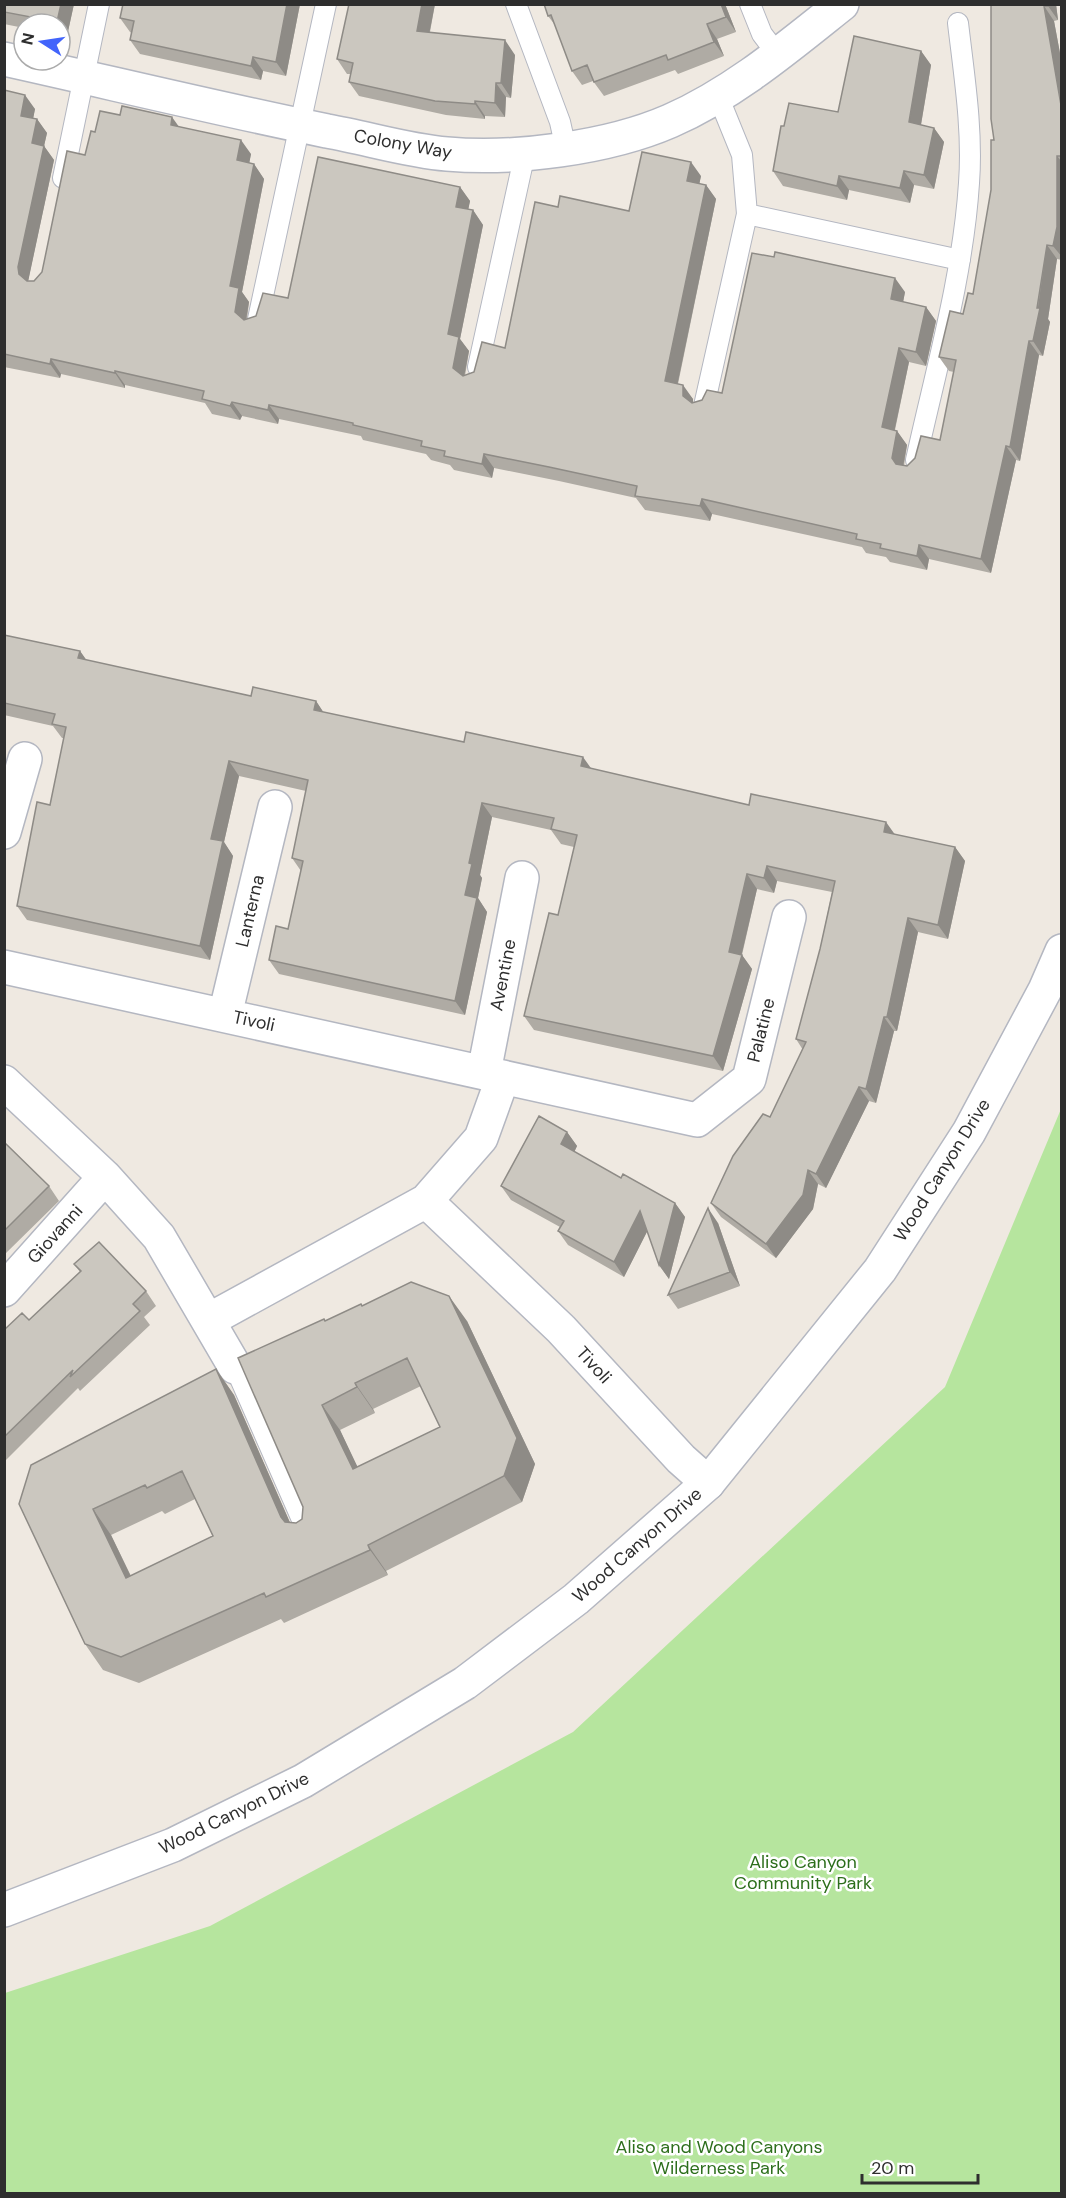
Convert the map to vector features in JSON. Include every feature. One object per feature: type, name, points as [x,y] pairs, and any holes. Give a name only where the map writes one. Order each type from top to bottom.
[{"type":"street","name":"Colony Way","points":[[4,59],[300,125],[447,154],[525,153],[566,149],[615,139],[669,121],[718,96],[778,55],[842,4]]},
{"type":"street","points":[[4,832],[25,759]]},
{"type":"street","name":"Lanterna","points":[[225,1015],[275,807]]},
{"type":"street","name":"Aventine","points":[[494,1074],[522,878]]},
{"type":"street","name":"Palatine","points":[[697,1120],[749,1078],[789,917]]},
{"type":"street","name":"Wood Canyon Drive","points":[[4,1910],[173,1845],[303,1781],[465,1683],[576,1599],[708,1483],[880,1270],[969,1132],[1045,990],[1062,951]]},
{"type":"street","name":"Tivoli","points":[[4,967],[697,1120]]},
{"type":"street","points":[[209,1320],[426,1201],[481,1138],[494,1074]]},
{"type":"street","points":[[4,1082],[105,1177],[159,1237],[235,1367]]},
{"type":"street","name":"Giovanni","points":[[4,1290],[105,1177]]},
{"type":"street","name":"Tivoli","points":[[426,1201],[561,1329],[681,1459],[708,1483]]},
{"type":"street","points":[[206,1384],[235,1367],[267,1353]]},
{"type":"lane","points":[[60,192],[99,4]]},
{"type":"lane","points":[[257,323],[326,4]]},
{"type":"lane","points":[[516,4],[560,122],[566,149]]},
{"type":"lane","points":[[750,4],[762,34],[778,55]]},
{"type":"lane","points":[[914,469],[960,260],[969,181],[967,97],[958,23]]},
{"type":"lane","points":[[704,406],[747,214],[742,155],[718,96]]},
{"type":"lane","points":[[476,379],[525,153]]},
{"type":"lane","points":[[747,214],[960,260]]},
{"type":"lane","points":[[235,1367],[310,1538]]},
{"type":"green space","name":"Aliso Canyon Community Park","points":[[1061,1109],[1061,2193],[5,2193],[5,1993],[210,1926],[573,1732],[945,1387]]},
{"type":"building","points":[[4,4],[61,4],[59,12],[4,12]]},
{"type":"building","points":[[123,4],[287,4],[276,62],[253,57],[251,66],[130,40],[134,21],[120,18]]},
{"type":"building","points":[[349,4],[422,4],[417,31],[505,40],[501,83],[496,83],[495,103],[435,101],[349,82],[353,63],[337,59]]},
{"type":"building","points":[[544,4],[721,4],[726,17],[707,24],[714,42],[668,60],[666,55],[594,82],[587,65],[572,71],[551,15],[548,16]]},
{"type":"building","points":[[991,4],[1048,4],[1044,6],[1061,105],[1061,156],[1057,156],[1057,227],[1053,246],[1047,245],[1037,308],[1040,308],[1033,341],[1029,341],[1010,447],[1006,446],[981,559],[919,545],[917,556],[880,548],[881,544],[856,539],[857,534],[702,499],[700,506],[635,496],[637,486],[484,454],[482,464],[444,456],[445,451],[421,446],[422,441],[353,425],[353,423],[269,405],[268,410],[232,402],[230,406],[202,399],[204,391],[51,359],[50,364],[4,354],[4,90],[25,95],[21,116],[37,119],[32,143],[44,146],[18,267],[19,274],[27,281],[34,281],[42,272],[67,151],[85,155],[91,131],[95,132],[100,111],[120,115],[122,106],[172,117],[171,125],[241,140],[237,160],[254,164],[230,286],[239,288],[235,312],[244,320],[256,316],[263,293],[288,298],[318,157],[460,187],[456,207],[473,210],[448,334],[459,337],[453,368],[463,376],[474,372],[482,342],[505,348],[535,202],[558,207],[560,196],[629,211],[642,152],[691,162],[687,181],[706,185],[665,381],[683,385],[683,396],[692,403],[702,400],[707,390],[722,393],[752,253],[774,257],[775,252],[895,278],[891,299],[926,307],[916,352],[899,348],[882,427],[897,431],[892,458],[896,464],[907,466],[915,458],[921,436],[940,440],[956,360],[939,357],[950,311],[963,314],[968,293],[973,294],[991,190],[991,140],[994,140],[991,119]]},
{"type":"building","points":[[854,36],[921,51],[909,122],[934,128],[924,175],[904,171],[900,188],[839,176],[837,186],[773,171],[781,126],[784,126],[789,103],[838,112]]},
{"type":"building","points":[[4,635],[80,651],[78,658],[251,696],[253,687],[316,701],[314,710],[464,742],[466,732],[583,757],[581,766],[749,805],[751,794],[886,822],[884,832],[955,847],[938,925],[908,918],[887,1017],[884,1017],[866,1089],[859,1087],[816,1174],[808,1170],[803,1195],[766,1244],[711,1203],[733,1156],[763,1114],[770,1117],[806,1042],[796,1039],[835,881],[767,866],[764,878],[747,874],[729,952],[742,955],[713,1056],[524,1016],[549,913],[558,915],[577,835],[551,829],[554,818],[482,803],[469,863],[472,864],[465,895],[477,898],[455,1001],[269,960],[276,926],[288,929],[303,861],[292,858],[308,780],[229,761],[211,839],[223,841],[200,946],[17,906],[37,802],[50,805],[66,727],[52,724],[55,714],[4,703]]},
{"type":"building","points":[[539,1116],[567,1132],[561,1144],[621,1178],[623,1174],[675,1203],[659,1265],[640,1211],[614,1262],[558,1231],[564,1221],[501,1186]]},
{"type":"building","points":[[4,1142],[49,1186],[4,1231]]},
{"type":"building","points":[[708,1208],[730,1272],[668,1295]]},
{"type":"building","points":[[99,1242],[146,1291],[133,1304],[140,1311],[70,1377],[73,1370],[4,1437],[4,1330],[22,1313],[29,1320],[81,1271],[74,1264]]},
{"type":"building","points":[[411,1282],[449,1296],[517,1438],[504,1476],[368,1545],[370,1550],[266,1597],[264,1593],[121,1657],[85,1644],[19,1504],[31,1465],[216,1369],[281,1517],[285,1522],[296,1523],[302,1519],[303,1507],[238,1358],[324,1319],[325,1321],[361,1304],[362,1306]],"holes":[[[407,1358],[440,1427],[353,1469],[322,1405],[357,1387],[355,1383]],[[182,1471],[213,1536],[126,1578],[93,1509],[145,1485],[147,1488]]]},
{"type":"park label","name":"Aliso and Wood Canyons Wilderness Park","points":[[719,2157]]}]
